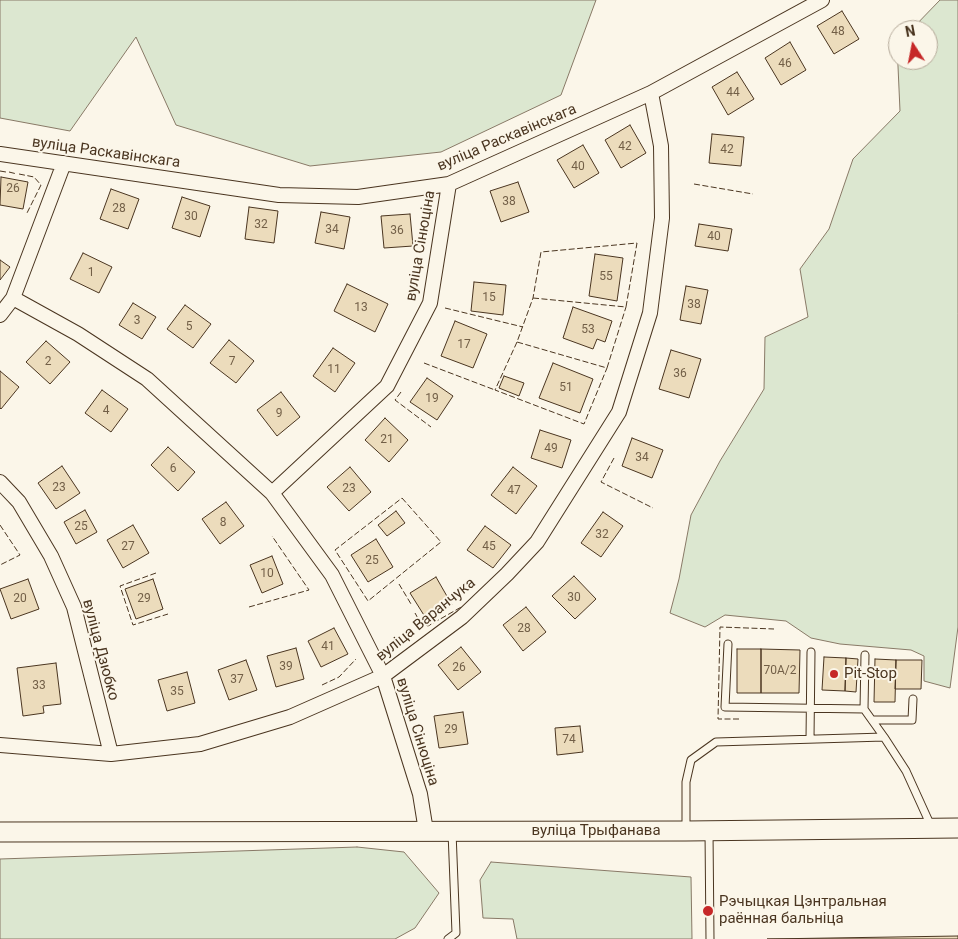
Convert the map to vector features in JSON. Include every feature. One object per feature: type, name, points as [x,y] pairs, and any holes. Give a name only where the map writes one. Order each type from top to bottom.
[{"type":"street","name":"вуліца Раскавінскага","points":[[0,154],[279,195],[358,197],[449,184],[651,93],[822,0]]},
{"type":"street","name":"вуліца Варанчука","points":[[0,745],[111,754],[200,744],[290,717],[383,676],[462,617],[537,542],[619,412],[650,313],[662,218],[661,146],[651,93]]},
{"type":"street","points":[[0,315],[13,298],[64,163]]},
{"type":"street","name":"вуліца Сінюціна","points":[[272,493],[387,386],[430,303],[449,184]]},
{"type":"street","name":"вуліца Сінюціна","points":[[13,298],[78,334],[147,379],[272,493],[332,575],[383,676],[420,794],[426,831]]},
{"type":"street","name":"вуліца Дзюбко","points":[[0,482],[19,502],[51,556],[74,607],[111,754]]},
{"type":"street","name":"вуліца Трыфанава","points":[[0,832],[686,831],[958,828]]},
{"type":"lane","points":[[728,644],[725,707],[864,709]]},
{"type":"lane","points":[[810,652],[810,739]]},
{"type":"lane","points":[[865,655],[864,709],[910,779],[932,828]]},
{"type":"lane","points":[[872,720],[912,720],[913,699]]},
{"type":"lane","points":[[686,831],[686,782],[691,760],[716,742],[884,737]]},
{"type":"lane","points":[[709,830],[710,939]]},
{"type":"lane","points":[[448,939],[456,932],[452,831]]},
{"type":"green space","points":[[0,0],[596,0],[561,95],[441,152],[310,166],[176,125],[136,37],[70,131],[0,118]]},
{"type":"green space","points":[[940,0],[958,0],[958,627],[950,688],[924,681],[924,656],[911,650],[840,644],[811,638],[786,621],[725,615],[705,627],[670,613],[679,579],[691,515],[720,461],[764,389],[765,337],[808,317],[800,269],[829,229],[853,159],[900,111],[898,70],[938,70],[938,20],[921,20]]},
{"type":"green space","points":[[357,847],[404,852],[439,893],[415,928],[395,939],[0,939],[0,859]]},
{"type":"green space","points":[[491,862],[691,877],[692,939],[517,939],[513,919],[483,918],[480,880]]},
{"type":"building","points":[[842,11],[859,39],[834,54],[817,26]]},
{"type":"building","points":[[790,42],[806,70],[781,85],[765,58]]},
{"type":"building","points":[[737,72],[754,99],[728,115],[712,87]]},
{"type":"building","points":[[630,125],[646,153],[621,168],[605,140]]},
{"type":"building","points":[[712,134],[744,137],[741,166],[709,163]]},
{"type":"building","points":[[583,145],[599,173],[574,188],[557,160]]},
{"type":"building","points":[[1,177],[28,182],[23,209],[0,205]]},
{"type":"building","points":[[518,182],[529,212],[501,222],[490,191]]},
{"type":"building","points":[[111,189],[139,199],[128,229],[100,219]]},
{"type":"building","points":[[182,197],[210,206],[200,237],[172,228]]},
{"type":"building","points":[[249,207],[278,211],[274,243],[245,239]]},
{"type":"building","points":[[321,212],[350,217],[344,249],[315,243]]},
{"type":"building","points":[[410,214],[413,246],[384,248],[381,216]]},
{"type":"building","points":[[699,224],[732,229],[728,251],[695,246]]},
{"type":"building","points":[[83,253],[112,267],[99,293],[70,279]]},
{"type":"building","points":[[595,254],[623,258],[617,301],[589,296]]},
{"type":"building","points":[[0,260],[10,267],[0,280]]},
{"type":"building","points":[[474,282],[506,285],[503,315],[471,311]]},
{"type":"building","points":[[347,284],[388,304],[375,332],[334,311]]},
{"type":"building","points":[[686,286],[708,290],[701,324],[680,320]]},
{"type":"building","points":[[133,303],[156,317],[142,339],[119,325]]},
{"type":"building","points":[[185,305],[211,324],[193,348],[167,329]]},
{"type":"building","points":[[573,307],[612,321],[605,342],[597,339],[593,349],[563,338]]},
{"type":"building","points":[[455,321],[487,334],[473,368],[441,356]]},
{"type":"building","points":[[229,340],[254,361],[236,383],[210,363]]},
{"type":"building","points":[[46,341],[70,362],[50,384],[26,362]]},
{"type":"building","points":[[333,348],[355,363],[335,392],[313,376]]},
{"type":"building","points":[[671,350],[701,359],[689,398],[659,389]]},
{"type":"building","points":[[553,363],[593,379],[580,413],[539,398]]},
{"type":"building","points":[[0,371],[19,387],[1,409],[0,408]]},
{"type":"building","points":[[504,376],[524,383],[519,396],[499,388]]},
{"type":"building","points":[[427,378],[453,396],[437,420],[410,402]]},
{"type":"building","points":[[102,390],[128,409],[111,432],[85,413]]},
{"type":"building","points":[[281,392],[300,417],[277,436],[257,410]]},
{"type":"building","points":[[385,418],[408,440],[389,462],[365,440]]},
{"type":"building","points":[[540,430],[571,440],[562,468],[531,458]]},
{"type":"building","points":[[632,438],[663,450],[652,478],[622,466]]},
{"type":"building","points":[[168,447],[195,472],[178,491],[151,465]]},
{"type":"building","points":[[62,466],[80,493],[56,509],[38,483]]},
{"type":"building","points":[[350,467],[371,492],[349,511],[327,487]]},
{"type":"building","points":[[513,467],[537,486],[516,514],[491,495]]},
{"type":"building","points":[[226,502],[244,526],[220,544],[202,519]]},
{"type":"building","points":[[85,510],[97,532],[76,544],[64,522]]},
{"type":"building","points":[[396,511],[405,523],[387,536],[378,525]]},
{"type":"building","points":[[603,512],[623,526],[601,557],[581,543]]},
{"type":"building","points":[[133,525],[149,553],[123,568],[107,540]]},
{"type":"building","points":[[485,526],[511,545],[493,568],[467,550]]},
{"type":"building","points":[[376,539],[393,567],[368,582],[351,555]]},
{"type":"building","points":[[272,556],[283,584],[262,593],[250,565]]},
{"type":"building","points":[[574,576],[596,599],[575,619],[552,596]]},
{"type":"building","points":[[436,577],[452,605],[427,620],[410,593]]},
{"type":"building","points":[[28,579],[39,609],[11,619],[0,589]]},
{"type":"building","points":[[153,579],[163,609],[136,619],[125,589]]},
{"type":"building","points":[[526,607],[546,632],[523,651],[503,625]]},
{"type":"building","points":[[334,628],[348,654],[321,667],[308,641]]},
{"type":"building","points":[[461,647],[481,672],[458,690],[438,665]]},
{"type":"building","points":[[296,648],[304,679],[276,687],[267,656]]},
{"type":"building","points":[[737,649],[761,649],[761,693],[737,693]]},
{"type":"building","points":[[761,649],[800,650],[799,693],[761,693]]},
{"type":"building","name":"Pit-Stop","points":[[824,657],[846,658],[845,691],[822,690]]},
{"type":"building","points":[[846,658],[858,659],[856,692],[845,691]]},
{"type":"building","points":[[875,659],[896,660],[895,702],[874,702]]},
{"type":"building","points":[[246,660],[257,690],[229,700],[218,670]]},
{"type":"building","points":[[896,660],[922,660],[921,689],[895,689]]},
{"type":"building","points":[[56,663],[61,704],[43,706],[44,713],[23,716],[17,668]]},
{"type":"building","points":[[187,672],[195,703],[167,711],[158,680]]},
{"type":"building","points":[[463,712],[468,744],[439,748],[434,716]]},
{"type":"building","points":[[580,726],[583,752],[557,755],[555,728]]},
{"type":"building","points":[[958,936],[958,939],[767,939]]},
{"type":"fence","points":[[0,171],[6,172]]},
{"type":"fence","points":[[9,172],[17,174]]},
{"type":"fence","points":[[19,174],[34,177],[41,185],[26,215]]},
{"type":"fence","points":[[694,184],[753,194]]},
{"type":"fence","points":[[533,298],[626,307],[637,243],[541,252],[533,298],[517,342],[607,368],[626,307]]},
{"type":"fence","points":[[445,308],[523,327]]},
{"type":"fence","points":[[517,342],[495,390],[584,424],[607,368]]},
{"type":"fence","points":[[424,363],[495,390]]},
{"type":"fence","points":[[401,392],[395,400],[431,427]]},
{"type":"fence","points":[[614,458],[601,482],[653,508]]},
{"type":"fence","points":[[402,498],[441,542],[368,601],[335,550],[402,498]]},
{"type":"fence","points":[[0,525],[20,555],[0,565]]},
{"type":"fence","points":[[249,607],[309,590],[272,536]]},
{"type":"fence","points":[[156,573],[120,586],[133,625],[168,614]]},
{"type":"fence","points":[[399,584],[411,604]]},
{"type":"fence","points":[[415,613],[420,622],[428,626],[463,606]]},
{"type":"fence","points":[[739,719],[718,719],[720,627],[774,629]]},
{"type":"fence","points":[[322,685],[339,677],[356,659]]},
{"type":"place","name":"Pit-Stop","points":[[834,674]]},
{"type":"place","name":"Рэчыцкая Цэнтральная раённая бальніца","points":[[708,911]]}]
